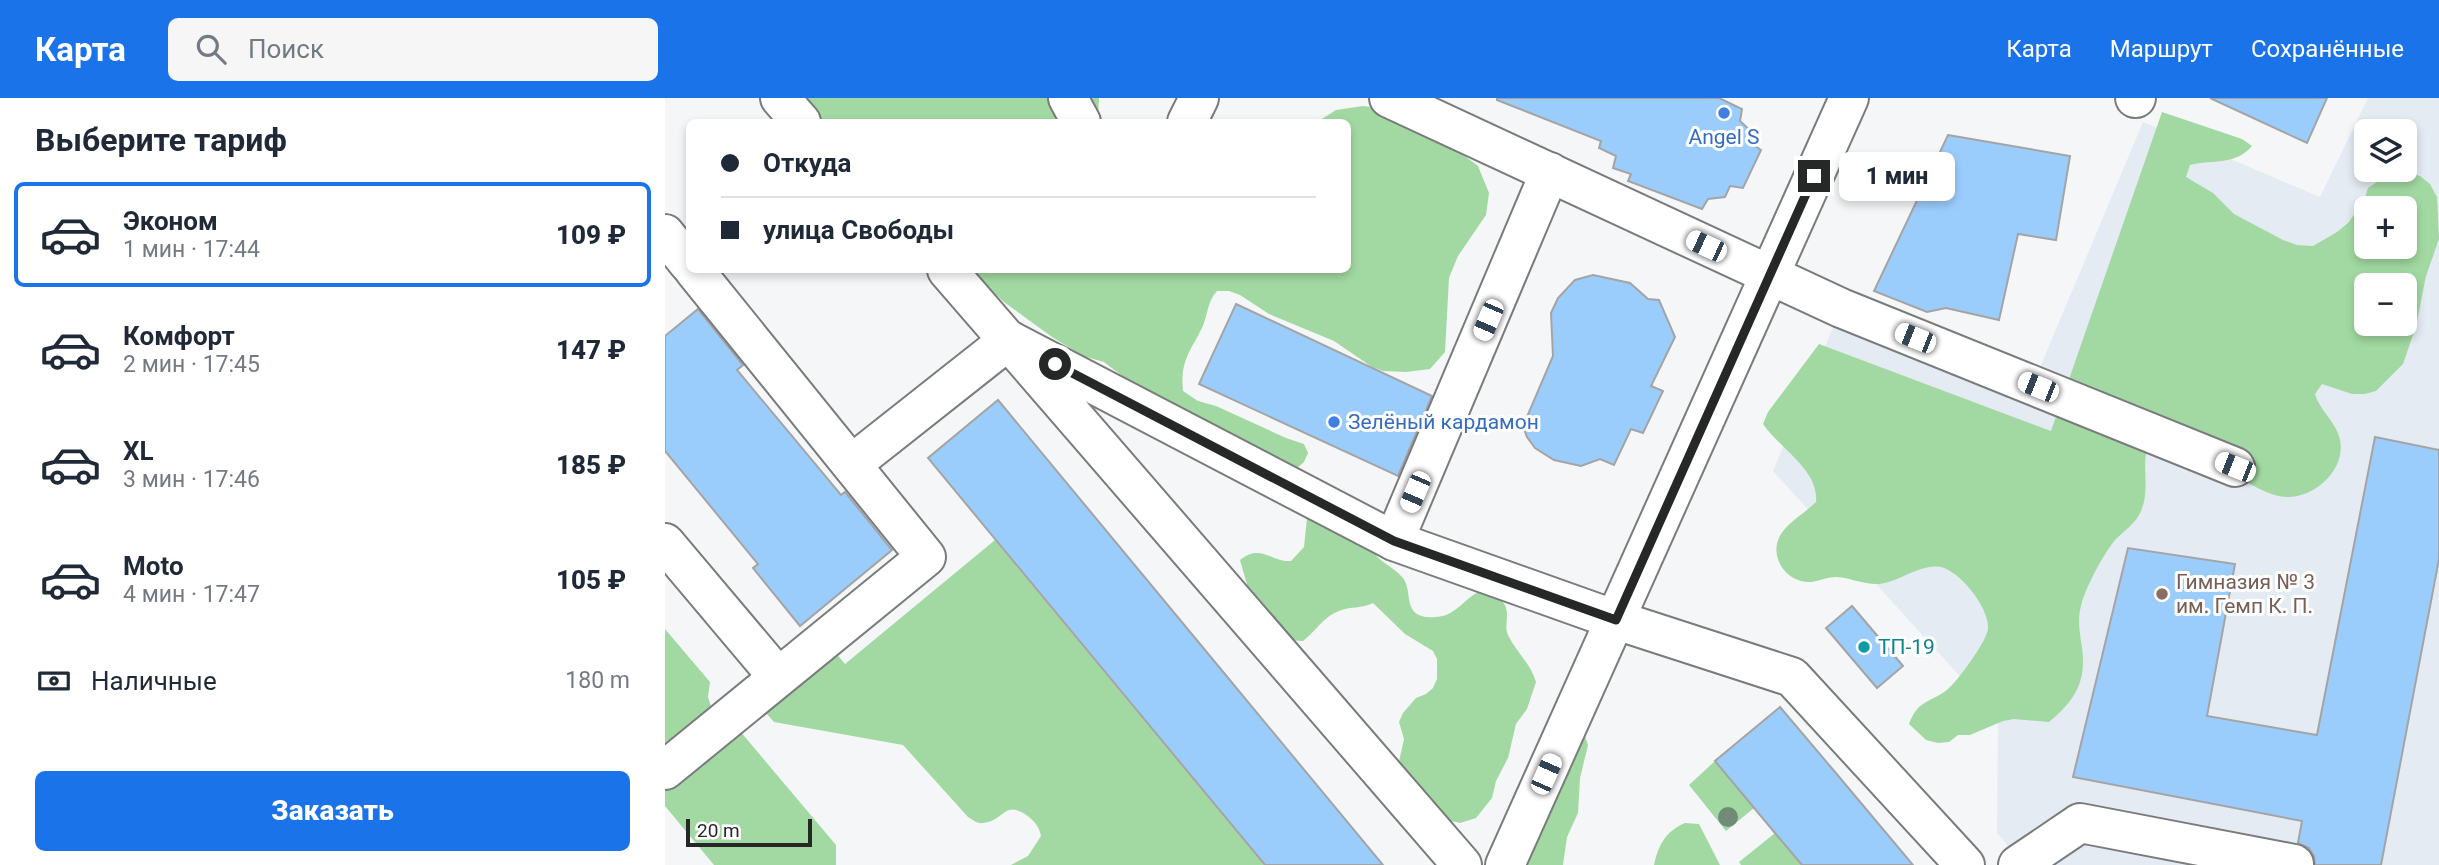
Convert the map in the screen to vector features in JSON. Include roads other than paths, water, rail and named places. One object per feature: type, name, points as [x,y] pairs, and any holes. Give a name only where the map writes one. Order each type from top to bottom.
[{"type":"street","points":[[780,98],[798,119]]},
{"type":"street","points":[[1068,98],[1079,119]]},
{"type":"street","points":[[1188,119],[1199,98]]},
{"type":"street","points":[[1389,98],[1841,308],[2235,467]]},
{"type":"street","points":[[1505,865],[1770,275],[1844,99]]},
{"type":"street","points":[[1394,541],[1550,172]]},
{"type":"street","points":[[665,234],[686,260]]},
{"type":"street","points":[[665,770],[926,557],[696,273]]},
{"type":"street","points":[[950,273],[1462,865]]},
{"type":"street","points":[[1009,340],[1394,541],[1616,620],[1793,677],[1965,865]]},
{"type":"street","points":[[852,464],[1009,340]]},
{"type":"street","points":[[665,543],[778,677]]},
{"type":"street","points":[[2018,865],[2080,824],[2294,864]]},
{"type":"place","name":"Angel S","points":[[1724,113]]},
{"type":"place","name":"Зелёный кардамон","points":[[1334,422]]},
{"type":"place","name":"Гимназия № 3 им. Гемп К. П.","points":[[2162,594]]},
{"type":"place","name":"ТП-19","points":[[1864,647]]}]
